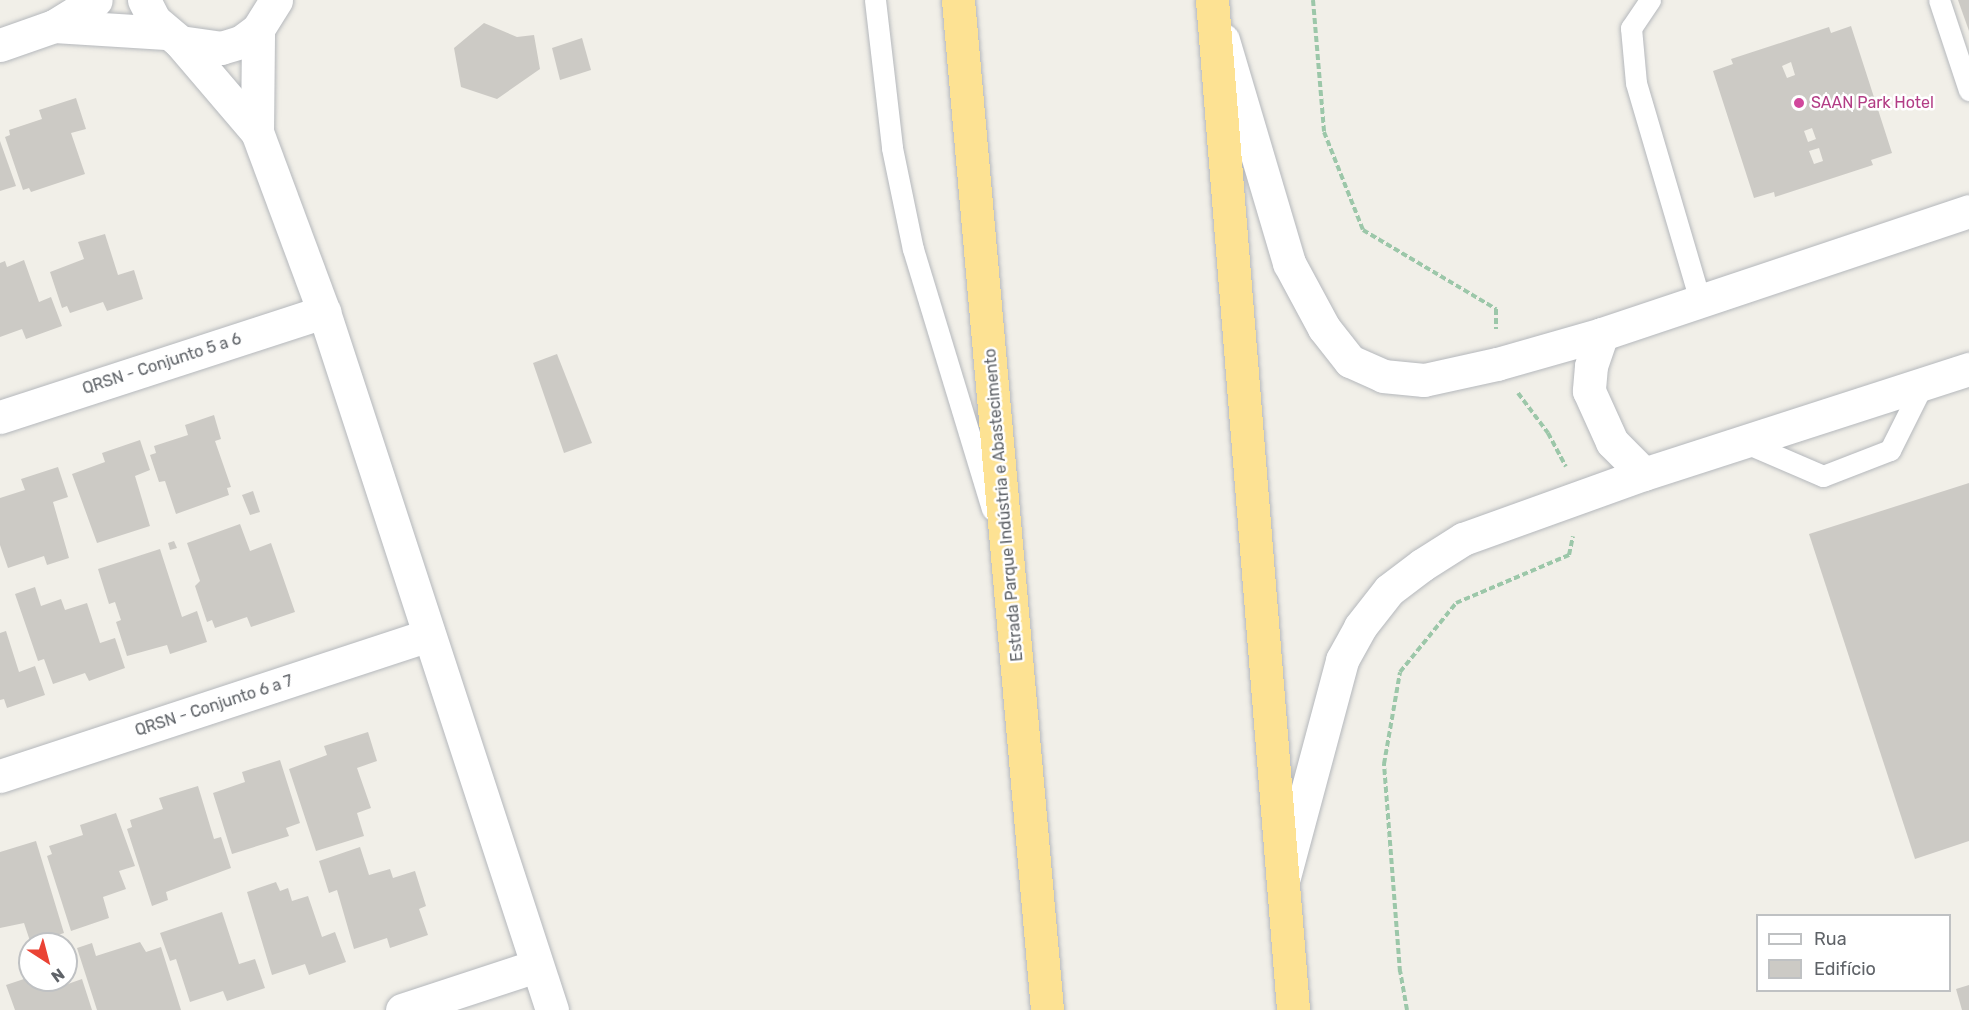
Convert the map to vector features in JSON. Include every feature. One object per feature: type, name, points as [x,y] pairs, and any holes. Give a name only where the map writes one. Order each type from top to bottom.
[{"type":"highway","name":"Estrada Parque Indústria e Abastecimento","points":[[958,0],[1010,569],[1047,1010]]},
{"type":"highway","points":[[1212,1],[1281,891],[1293,1010]]},
{"type":"street","points":[[0,45],[54,26],[96,0]]},
{"type":"street","points":[[144,0],[154,20],[173,38],[256,132],[324,312],[427,636],[552,1010]]},
{"type":"street","points":[[54,26],[173,38],[221,48],[241,42],[258,29],[276,0]]},
{"type":"street","points":[[1212,1],[1289,263],[1324,328],[1350,361],[1383,376],[1424,380],[1497,364],[1602,334],[1969,211]]},
{"type":"street","points":[[256,132],[258,29]]},
{"type":"street","name":"QRSN - Conjunto 5 a 6","points":[[0,417],[324,312]]},
{"type":"street","points":[[1602,334],[1591,366],[1589,391],[1612,442],[1644,474]]},
{"type":"street","points":[[1281,891],[1342,660],[1360,627],[1389,590],[1463,539],[1644,474],[1969,369]]},
{"type":"street","name":"QRSN - Conjunto 6 a 7","points":[[0,776],[427,636]]},
{"type":"street","points":[[402,1010],[536,966]]},
{"type":"lane","points":[[875,0],[892,148],[913,249],[1010,569]]},
{"type":"lane","points":[[1650,0],[1631,28],[1636,82],[1700,300]]},
{"type":"lane","points":[[1939,0],[1969,90]]},
{"type":"lane","points":[[1744,442],[1823,476],[1890,450],[1923,384]]},
{"type":"path","points":[[1313,0],[1324,132],[1363,231],[1496,309],[1497,364],[1548,433],[1581,498],[1569,555],[1456,603],[1400,672],[1384,764],[1400,972],[1407,1010]]},
{"type":"building","points":[[1958,0],[1969,0],[1969,31]]},
{"type":"building","points":[[484,23],[517,37],[534,35],[540,69],[497,99],[461,87],[454,48]]},
{"type":"building","name":"SAAN Park Hotel","points":[[1851,26],[1892,153],[1871,160],[1873,165],[1775,197],[1774,192],[1754,198],[1713,71],[1733,64],[1731,59],[1829,27],[1831,33]],"holes":[[[1791,62],[1795,75],[1787,78],[1782,66]],[[1812,128],[1816,139],[1808,142],[1804,131]],[[1819,148],[1823,161],[1814,164],[1809,151]]]},
{"type":"building","points":[[582,38],[591,70],[560,80],[552,48]]},
{"type":"building","points":[[76,98],[86,129],[71,133],[85,174],[31,192],[29,188],[23,190],[5,137],[10,135],[9,130],[42,119],[39,110]]},
{"type":"building","points":[[0,141],[16,186],[0,191]]},
{"type":"building","points":[[105,234],[118,275],[134,270],[143,299],[107,311],[103,302],[70,313],[67,306],[62,308],[50,272],[84,259],[78,242]]},
{"type":"building","points":[[24,260],[39,302],[51,297],[62,326],[26,339],[22,329],[0,337],[0,263],[5,261],[7,267]]},
{"type":"building","points":[[557,354],[592,443],[564,453],[533,363]]},
{"type":"building","points":[[214,415],[221,439],[215,441],[231,487],[227,488],[229,495],[176,514],[165,481],[159,482],[150,455],[156,453],[154,446],[188,435],[185,425]]},
{"type":"building","points":[[140,440],[150,470],[135,476],[150,526],[97,543],[72,474],[105,462],[102,453]]},
{"type":"building","points":[[58,467],[68,497],[53,502],[69,558],[47,565],[44,556],[8,568],[0,545],[0,498],[25,490],[21,479]]},
{"type":"building","points":[[1969,483],[1969,841],[1915,859],[1809,534]]},
{"type":"building","points":[[253,491],[260,512],[250,515],[242,495]]},
{"type":"building","points":[[240,524],[250,551],[271,543],[295,612],[251,627],[247,617],[215,628],[212,620],[207,622],[195,586],[200,581],[187,543]]},
{"type":"building","points":[[174,541],[177,548],[170,550],[168,543]]},
{"type":"building","points":[[160,549],[182,617],[197,611],[207,642],[170,654],[167,645],[127,656],[116,622],[121,620],[115,602],[109,604],[98,569]]},
{"type":"building","points":[[35,587],[41,606],[61,599],[65,610],[87,603],[100,643],[115,638],[125,668],[89,681],[85,673],[53,684],[44,659],[38,661],[15,594]]},
{"type":"building","points":[[6,631],[19,672],[35,666],[45,695],[7,708],[4,699],[0,700],[0,633]]},
{"type":"building","points":[[368,732],[377,761],[357,768],[371,808],[357,813],[364,836],[316,851],[289,769],[327,755],[324,746]]},
{"type":"building","points":[[280,760],[300,823],[286,828],[289,836],[232,854],[213,793],[245,782],[242,772]]},
{"type":"building","points":[[198,786],[214,839],[221,837],[231,868],[166,892],[168,900],[152,906],[127,829],[132,827],[130,820],[163,809],[159,798]]},
{"type":"building","points":[[116,813],[135,866],[119,871],[126,889],[103,897],[109,918],[71,931],[47,856],[52,854],[49,846],[83,835],[80,825]]},
{"type":"building","points":[[36,841],[64,932],[27,932],[24,923],[0,928],[0,852]]},
{"type":"building","points":[[360,847],[369,875],[390,869],[393,878],[415,871],[426,906],[419,909],[428,935],[390,948],[387,938],[354,949],[337,890],[329,893],[319,861]]},
{"type":"building","points":[[276,882],[280,891],[288,888],[292,901],[308,896],[322,937],[335,932],[346,962],[309,975],[305,964],[272,975],[247,892]]},
{"type":"building","points":[[222,912],[239,964],[255,959],[265,988],[227,1001],[223,991],[190,1002],[176,959],[170,961],[160,933]]},
{"type":"building","points":[[140,942],[146,952],[161,947],[181,1010],[97,1010],[78,948],[92,943],[96,956]]},
{"type":"building","points":[[82,979],[92,1010],[15,1010],[6,985],[18,981],[18,992],[78,992],[78,980]]},
{"type":"building","points":[[1969,985],[1969,1010],[1962,1010],[1956,989]]},
{"type":"place","name":"SAAN Park Hotel","points":[[1799,103]]}]
